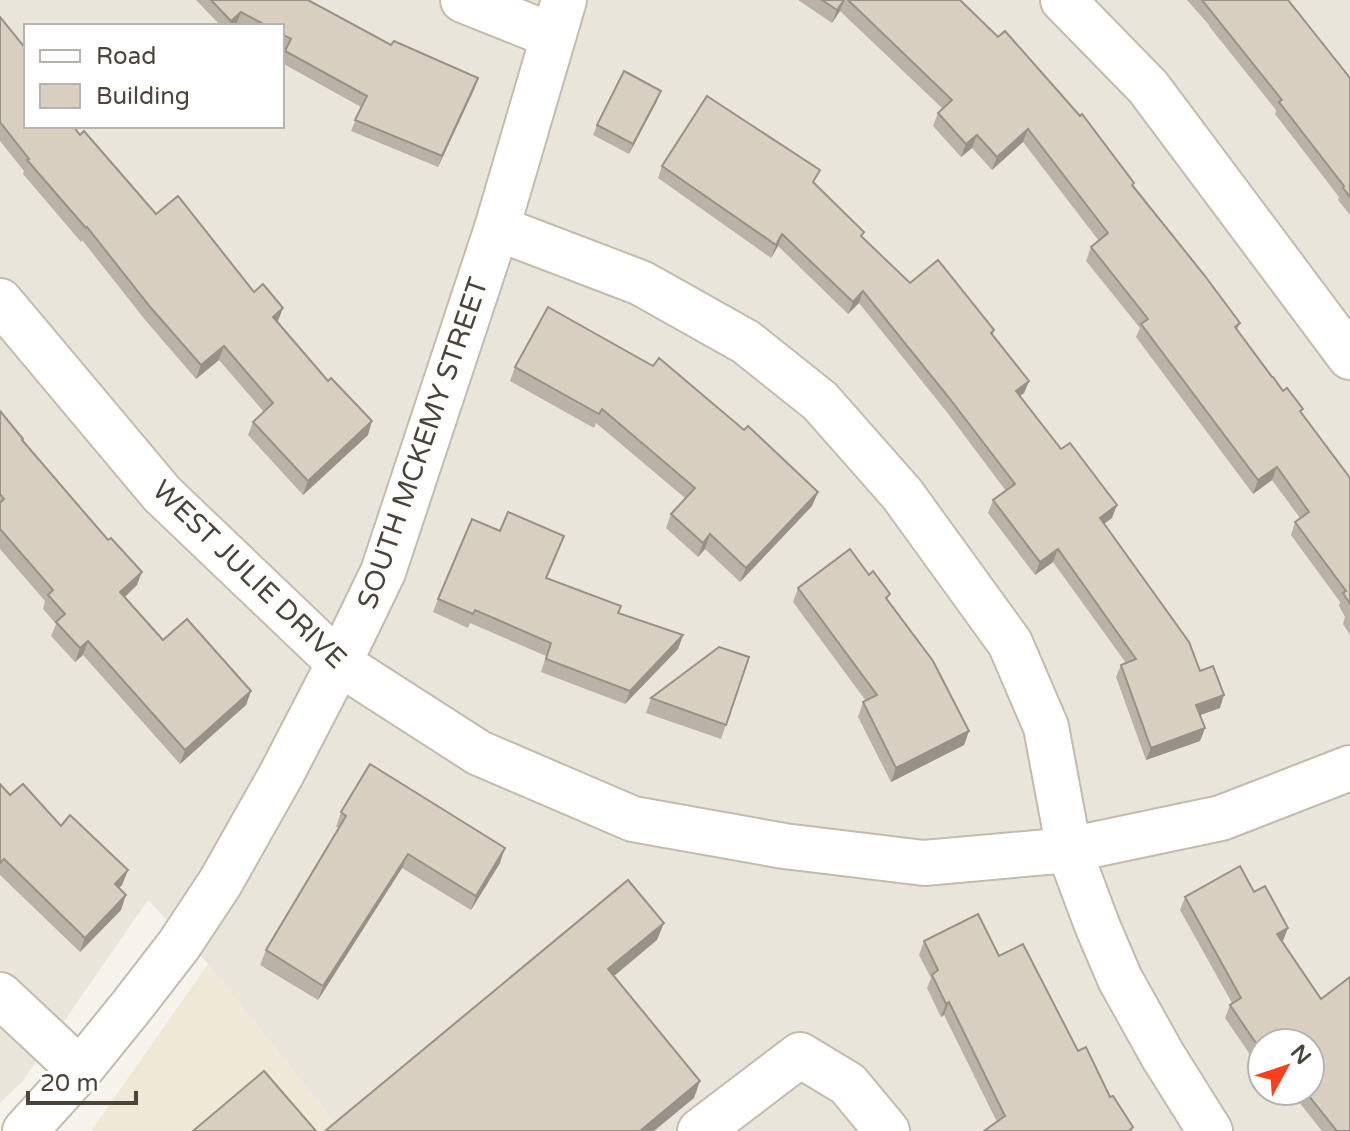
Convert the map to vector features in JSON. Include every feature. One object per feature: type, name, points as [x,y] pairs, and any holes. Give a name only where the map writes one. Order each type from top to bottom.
[{"type":"street","points":[[463,0],[558,18]]},
{"type":"street","points":[[1063,0],[1148,87],[1350,357]]},
{"type":"street","name":"SOUTH MCKEMY STREET","points":[[25,1131],[80,1070],[179,945],[220,883],[281,775],[383,572],[497,228],[558,18]]},
{"type":"street","points":[[497,228],[641,283],[746,342],[820,401],[902,494],[1010,643],[1046,727],[1069,850],[1097,925],[1120,979],[1210,1131]]},
{"type":"street","name":"WEST JULIE DRIVE","points":[[0,301],[162,494],[339,663],[479,753],[633,819],[784,846],[924,863],[1069,850],[1221,818],[1350,768]]},
{"type":"street","points":[[0,995],[80,1070]]},
{"type":"street","points":[[700,1131],[800,1055],[848,1084],[887,1131]]},
{"type":"shaded area","points":[[0,0],[1350,0],[1350,1131],[341,1131],[208,964],[148,900],[22,1082],[0,1103]]},
{"type":"shaded area","points":[[208,964],[341,1131],[91,1131]]},
{"type":"building","points":[[211,0],[308,0],[391,45],[394,41],[478,78],[442,156],[355,120],[367,96],[285,51],[291,39],[284,35],[284,24],[263,24],[241,12],[231,21]]},
{"type":"building","points":[[822,0],[844,0],[837,10]]},
{"type":"building","points":[[848,0],[960,0],[998,37],[1005,31],[1080,116],[1082,114],[1134,183],[1132,185],[1240,323],[1235,327],[1283,391],[1287,388],[1303,409],[1300,411],[1350,478],[1350,604],[1343,593],[1346,591],[1295,522],[1309,512],[1277,467],[1258,480],[1141,324],[1148,319],[1091,247],[1108,233],[1028,129],[997,157],[977,135],[966,144],[938,113],[952,100]]},
{"type":"building","points":[[1202,0],[1288,0],[1350,78],[1350,197],[1279,102],[1282,100]]},
{"type":"building","points":[[0,17],[24,47],[24,128],[75,128],[80,135],[84,131],[156,214],[178,196],[254,292],[263,284],[283,308],[273,317],[328,381],[331,378],[372,421],[308,481],[253,422],[273,403],[224,346],[201,365],[27,160],[0,122]]},
{"type":"building","points":[[624,71],[661,91],[633,144],[597,125]]},
{"type":"building","points":[[707,96],[820,170],[813,182],[864,232],[861,236],[910,283],[938,260],[994,330],[991,333],[1029,381],[1016,391],[1061,449],[1070,443],[1117,505],[1100,518],[1189,642],[1200,671],[1213,666],[1224,695],[1196,705],[1205,728],[1151,748],[1121,665],[1136,659],[1058,549],[1040,562],[993,500],[1015,484],[863,291],[853,302],[782,234],[776,245],[662,166]]},
{"type":"building","points":[[548,307],[653,366],[659,358],[744,430],[748,426],[818,492],[746,568],[710,534],[703,543],[671,514],[695,488],[602,409],[599,414],[515,367]]},
{"type":"building","points":[[0,411],[108,540],[111,538],[142,572],[120,592],[163,640],[187,619],[251,691],[185,750],[88,641],[80,648],[56,622],[65,614],[48,595],[53,590],[0,529],[0,503],[4,499],[0,494]]},
{"type":"building","points":[[508,512],[564,536],[546,578],[621,606],[618,613],[683,635],[630,691],[546,659],[551,643],[475,610],[473,614],[438,599],[472,519],[500,531]]},
{"type":"building","points":[[850,549],[869,575],[873,571],[890,594],[886,598],[933,661],[969,731],[896,768],[863,702],[877,695],[798,588]]},
{"type":"building","points":[[719,647],[749,657],[726,725],[651,698]]},
{"type":"building","points":[[370,764],[505,848],[476,896],[408,854],[323,986],[266,950],[346,816],[341,812]]},
{"type":"building","points":[[0,784],[10,795],[23,784],[61,826],[70,815],[128,870],[115,884],[126,895],[85,938],[4,859],[0,863]]},
{"type":"building","points":[[1240,866],[1254,892],[1265,886],[1288,928],[1277,934],[1321,999],[1350,977],[1350,1131],[1335,1131],[1318,1107],[1326,1107],[1326,1027],[1246,1028],[1230,1005],[1241,998],[1185,897]]},
{"type":"building","points":[[628,880],[664,923],[608,969],[700,1081],[640,1131],[325,1131]]},
{"type":"building","points":[[978,914],[999,956],[1023,944],[1078,1051],[1086,1047],[1110,1097],[1113,1096],[1133,1127],[1129,1131],[984,1131],[1005,1116],[949,1002],[946,1004],[932,975],[938,970],[924,941]]},
{"type":"building","points":[[264,1071],[316,1131],[193,1131]]}]
